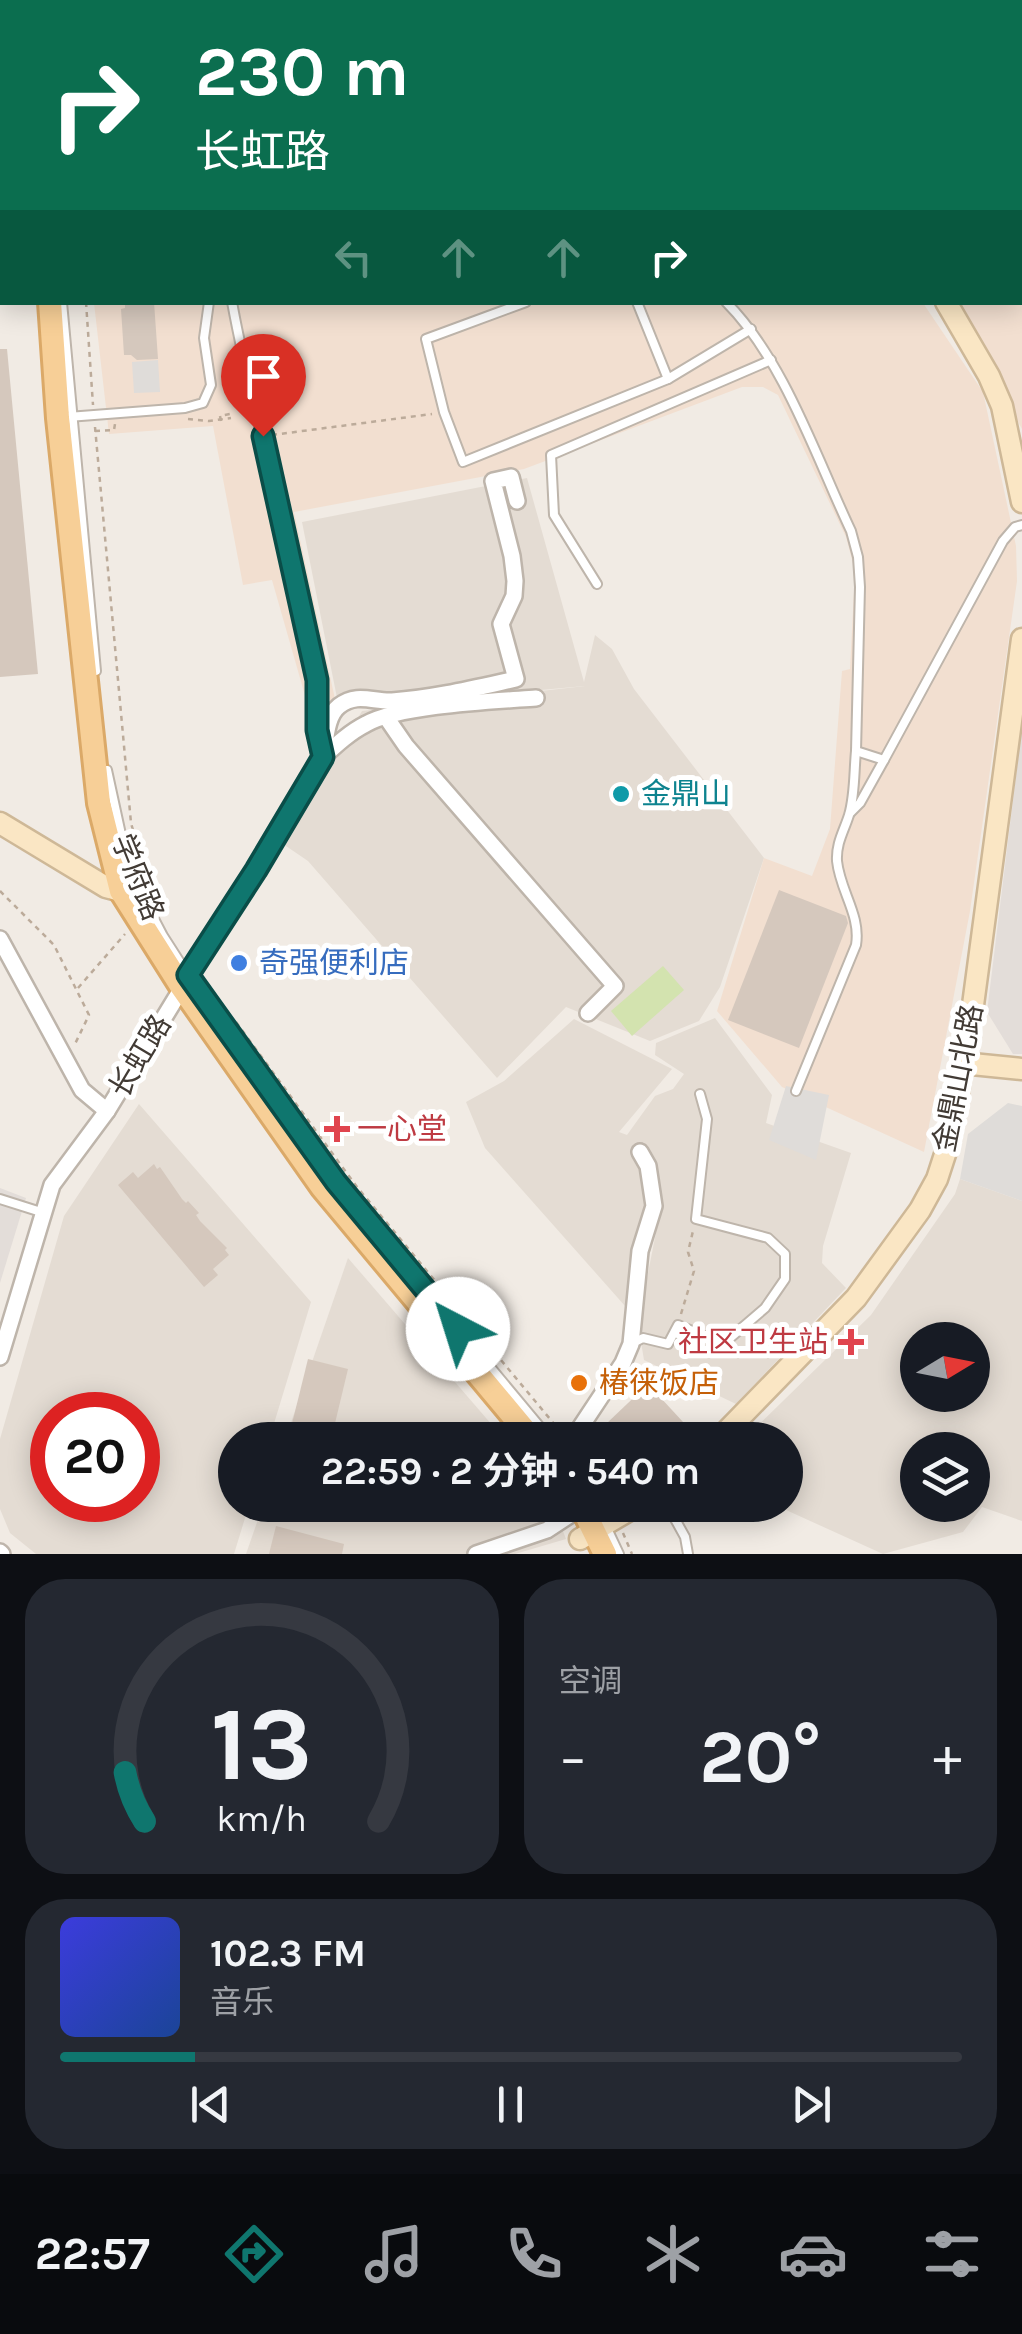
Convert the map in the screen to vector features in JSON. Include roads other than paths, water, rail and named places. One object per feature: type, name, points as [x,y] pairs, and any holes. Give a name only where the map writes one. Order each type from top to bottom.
[{"type":"main road","name":"学府路","points":[[50,305],[65,418],[99,803],[121,891],[322,1187],[518,1422]]},
{"type":"main road","points":[[596,1522],[604,1554]]},
{"type":"street","points":[[948,305],[996,391],[1019,461],[1022,502]]},
{"type":"street","points":[[323,757],[330,718],[336,708],[349,700],[370,696],[386,701],[448,694],[516,679],[501,624],[514,596],[512,556],[493,480],[511,477],[517,500]]},
{"type":"street","name":"金鼎山北路","points":[[735,1422],[856,1298],[920,1210],[937,1179],[950,1140],[973,1005],[1022,638]]},
{"type":"street","points":[[323,757],[368,723],[386,717],[536,698]]},
{"type":"street","points":[[386,717],[406,746],[615,986],[588,1013]]},
{"type":"street","name":"长虹路","points":[[0,1357],[52,1185],[107,1111],[323,757]]},
{"type":"street","points":[[0,823],[106,887],[121,891]]},
{"type":"street","points":[[0,939],[82,1090],[107,1111]]},
{"type":"street","points":[[962,1063],[1022,1069]]},
{"type":"street","points":[[584,1422],[623,1362],[630,1344],[640,1252],[654,1206],[648,1166],[640,1152]]},
{"type":"street","points":[[476,1554],[560,1522]]},
{"type":"street","points":[[600,1528],[610,1522]]},
{"type":"lane","name":"学府路","points":[[62,305],[65,418],[101,718]]},
{"type":"lane","points":[[65,418],[185,408],[203,403],[211,385],[204,338],[208,305]]},
{"type":"lane","points":[[233,305],[317,680],[317,730],[323,757]]},
{"type":"lane","points":[[518,305],[426,339],[444,412],[464,462],[668,379],[751,329]]},
{"type":"lane","points":[[638,305],[668,379]]},
{"type":"lane","points":[[729,305],[751,329],[771,360],[851,531],[858,557],[856,751],[850,813],[838,840],[837,858],[842,884],[859,928],[856,945],[796,1091]]},
{"type":"lane","points":[[596,584],[554,516],[552,455],[771,360]]},
{"type":"lane","points":[[850,813],[860,803],[1002,541],[1022,525]]},
{"type":"lane","points":[[856,751],[884,760]]},
{"type":"lane","name":"学府路","points":[[106,764],[116,825],[129,871],[184,981],[336,1182],[536,1422]]},
{"type":"lane","points":[[630,1344],[644,1338],[668,1344],[678,1325],[724,1344],[765,1308],[785,1280],[785,1254],[768,1238],[696,1219],[707,1119],[700,1094]]},
{"type":"lane","points":[[0,1198],[41,1212]]},
{"type":"lane","points":[[677,1522],[688,1554]]},
{"type":"lane","points":[[600,1528],[619,1554]]},
{"type":"place","name":"金鼎山","points":[[621,794]]},
{"type":"place","name":"奇强便利店","points":[[239,963]]},
{"type":"place","name":"一心堂","points":[[337,1129]]},
{"type":"place","name":"社区卫生站","points":[[851,1342]]},
{"type":"place","name":"椿徕饭店","points":[[579,1383]]}]
